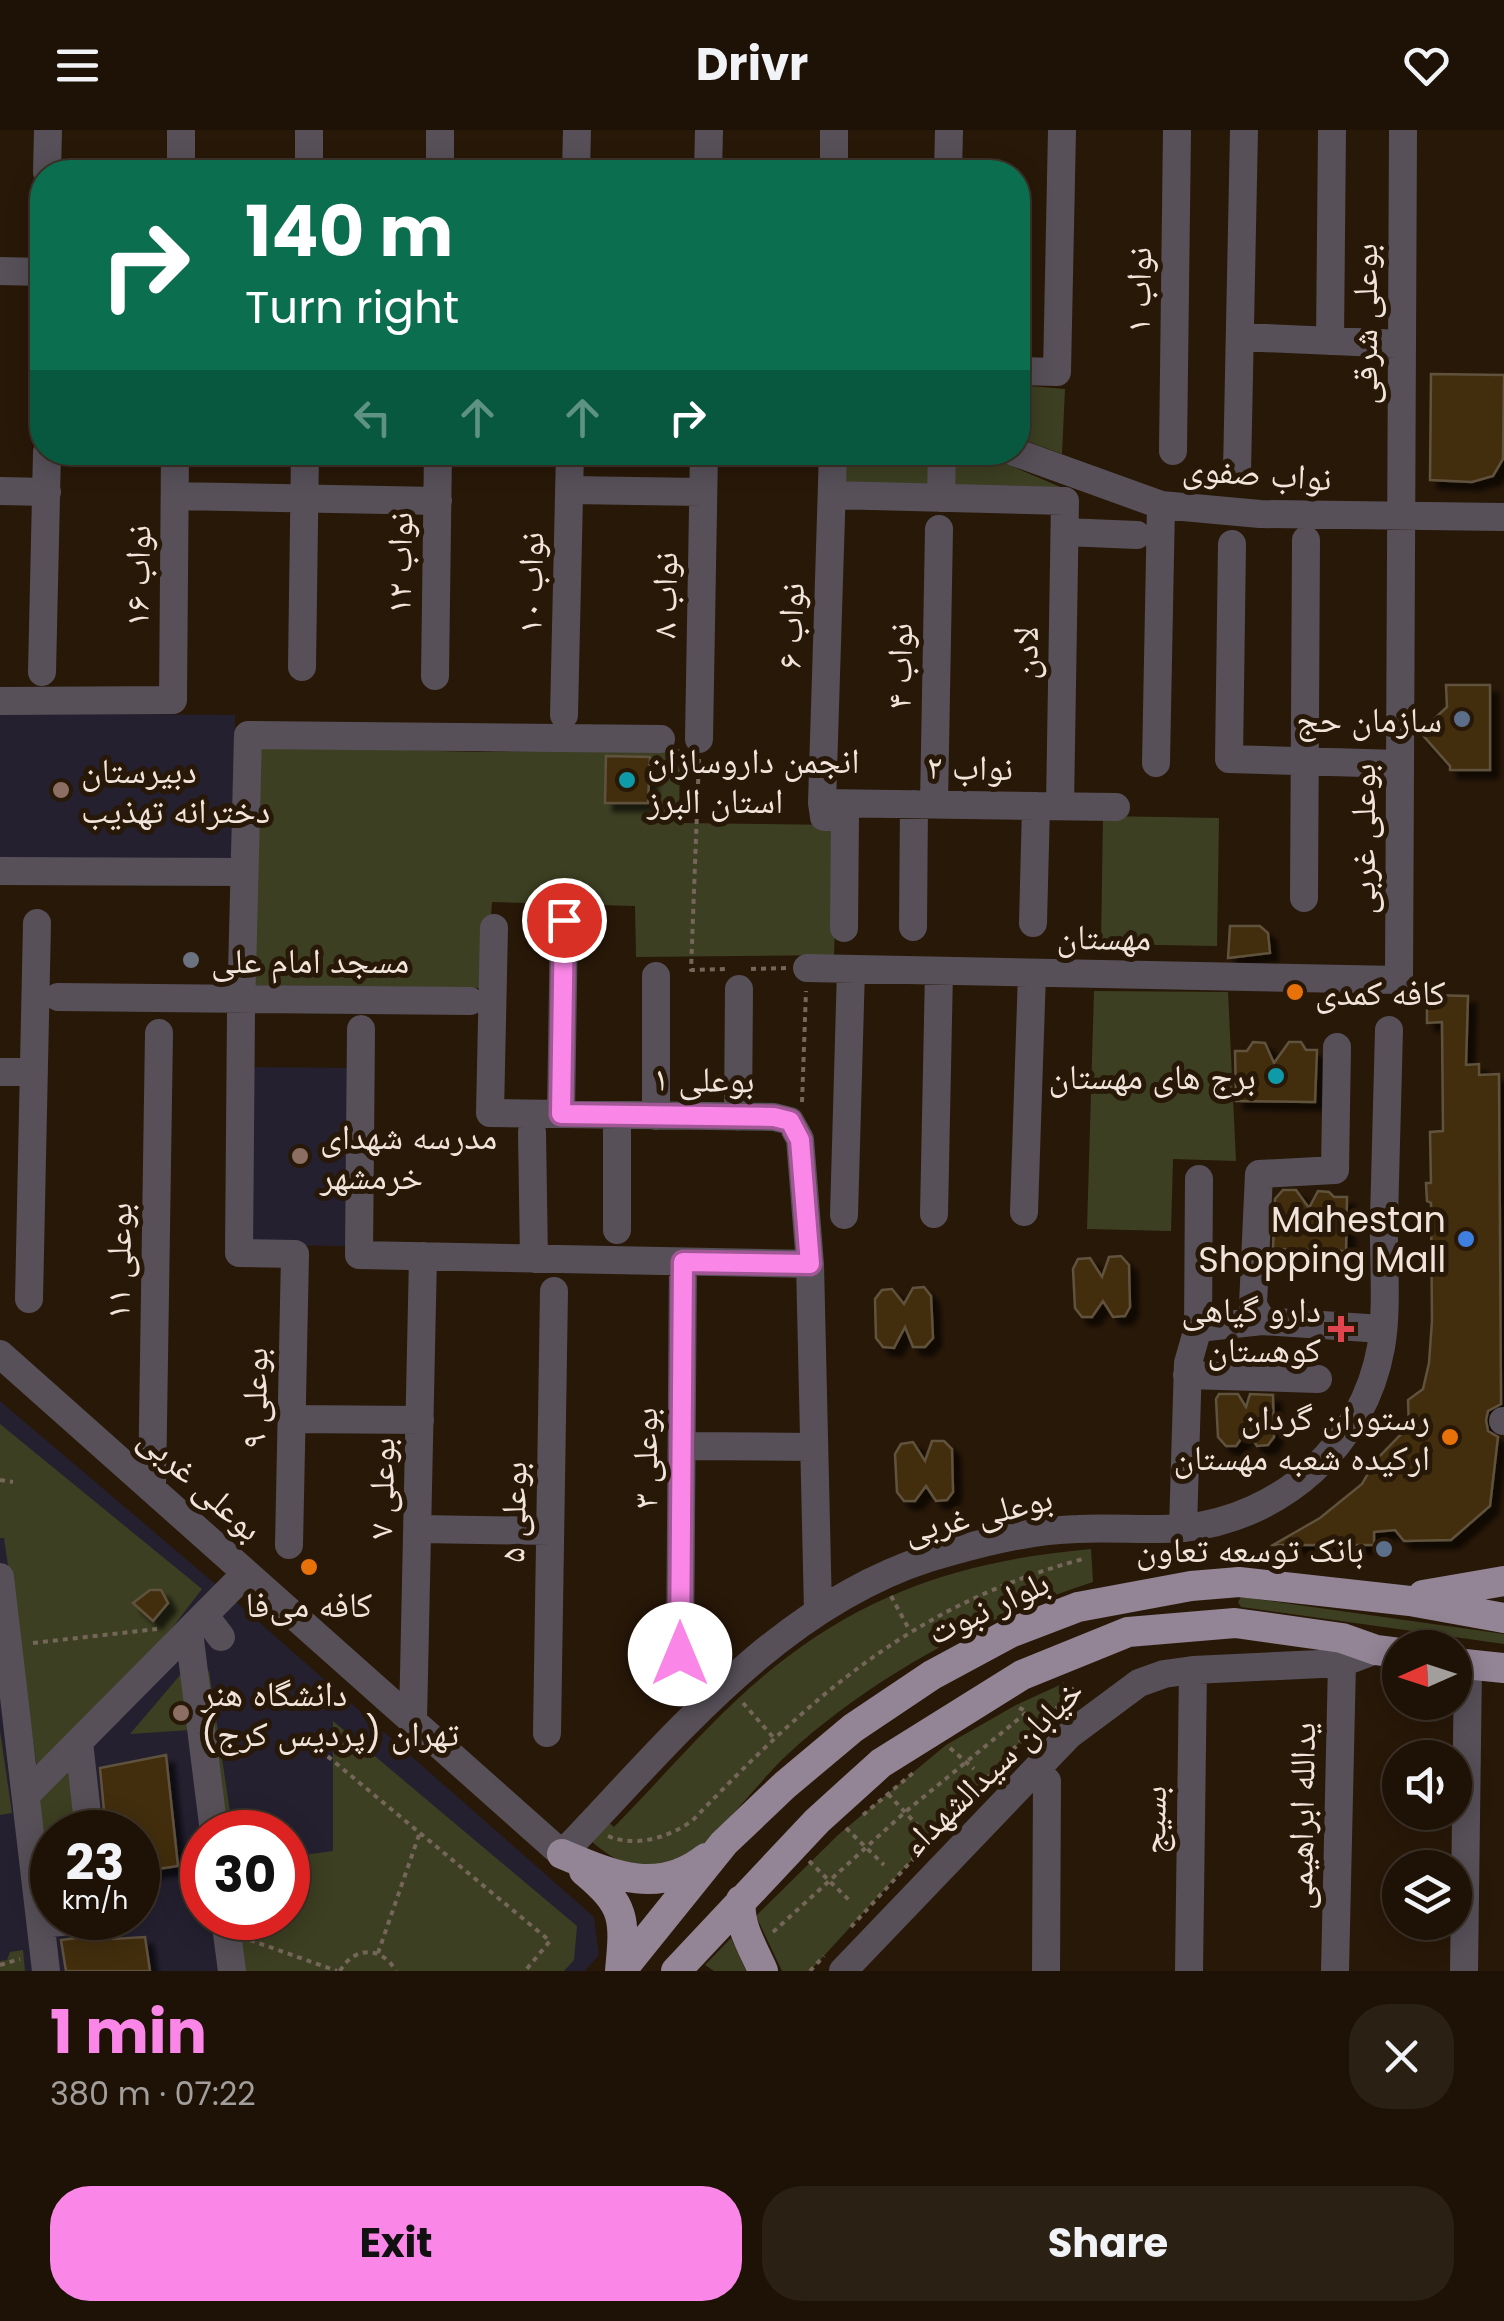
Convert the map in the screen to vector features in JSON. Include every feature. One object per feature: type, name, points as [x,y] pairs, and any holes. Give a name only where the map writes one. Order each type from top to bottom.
[{"type":"main road","points":[[1388,1598],[1504,1581]]},
{"type":"main road","points":[[1235,1623],[1226,1615],[1222,1602],[1227,1589],[1239,1582]]},
{"type":"main road","name":"بلوار نبوت","points":[[620,1971],[724,1843],[785,1786],[853,1728],[932,1675],[1010,1633],[1078,1607],[1191,1586],[1239,1582],[1388,1598],[1504,1618]]},
{"type":"main road","points":[[1191,1586],[1203,1591],[1211,1607],[1206,1621],[1194,1626]]},
{"type":"main road","points":[[676,1971],[817,1820],[881,1763],[1022,1675],[1128,1632],[1235,1623],[1342,1638],[1382,1650]]},
{"type":"main road","points":[[1472,1666],[1504,1668]]},
{"type":"main road","points":[[562,1854],[618,1877],[662,1878],[689,1871],[724,1843]]},
{"type":"main road","points":[[562,1854],[614,1899],[622,1918],[620,1971]]},
{"type":"main road","points":[[740,1900],[743,1928],[763,1971]]},
{"type":"street","points":[[47,160],[48,130]]},
{"type":"street","points":[[181,130],[181,160]]},
{"type":"street","points":[[309,130],[309,160]]},
{"type":"street","points":[[440,130],[440,160]]},
{"type":"street","points":[[576,160],[577,130]]},
{"type":"street","points":[[708,160],[709,130]]},
{"type":"street","points":[[834,130],[834,160]]},
{"type":"street","points":[[948,160],[949,130]]},
{"type":"street","points":[[1030,371],[1057,372],[1062,130]]},
{"type":"street","name":"نواب ۱","points":[[1173,450],[1178,130]]},
{"type":"street","points":[[1237,472],[1244,130]]},
{"type":"street","points":[[1330,341],[1332,130]]},
{"type":"street","name":"بوعلی شرقی","points":[[1401,518],[1403,130]]},
{"type":"street","points":[[0,271],[30,272]]},
{"type":"street","points":[[1240,337],[1402,344]]},
{"type":"street","name":"نواب صفوی","points":[[1030,458],[1160,504],[1260,514],[1504,517]]},
{"type":"street","points":[[42,672],[48,465]]},
{"type":"street","name":"نواب ۱۶","points":[[0,701],[173,700],[175,465]]},
{"type":"street","points":[[302,668],[305,465]]},
{"type":"street","name":"نواب ۱۲","points":[[435,676],[438,465]]},
{"type":"street","name":"نواب ۱۰","points":[[564,715],[570,465]]},
{"type":"street","name":"نواب ۸","points":[[699,740],[704,465]]},
{"type":"street","name":"نواب ۶","points":[[822,802],[833,465]]},
{"type":"street","points":[[832,495],[941,498],[942,465]]},
{"type":"street","points":[[569,490],[703,492]]},
{"type":"street","points":[[0,491],[47,492]]},
{"type":"street","points":[[175,496],[438,501]]},
{"type":"street","name":"لادن","points":[[941,498],[1065,501],[1048,806],[1033,923]]},
{"type":"street","points":[[1156,762],[1160,504]]},
{"type":"street","name":"بوعلی غربی","points":[[1399,980],[1401,518]]},
{"type":"street","name":"نواب ۴","points":[[912,927],[924,804],[940,529]]},
{"type":"street","points":[[1065,532],[1137,535]]},
{"type":"street","points":[[1304,898],[1306,540]]},
{"type":"street","points":[[1232,544],[1229,759],[1399,764]]},
{"type":"street","points":[[241,998],[248,736],[661,738]]},
{"type":"street","points":[[822,802],[824,817],[845,816],[844,928]]},
{"type":"street","name":"نواب ۲","points":[[822,802],[1116,807]]},
{"type":"street","points":[[0,872],[244,872]]},
{"type":"street","points":[[561,1114],[564,920]]},
{"type":"street","points":[[30,1299],[36,924]]},
{"type":"street","name":"بوعلی ۱","points":[[494,928],[490,1113],[774,1117],[790,1121],[800,1140],[810,1264],[818,1611]]},
{"type":"street","name":"مهستان","points":[[807,968],[1399,980]]},
{"type":"street","points":[[844,1215],[851,969]]},
{"type":"street","points":[[934,1214],[938,971]]},
{"type":"street","points":[[1024,1212],[1032,972]]},
{"type":"street","points":[[656,976],[656,1116]]},
{"type":"street","points":[[738,1117],[740,976]]},
{"type":"street","points":[[58,997],[470,1001]]},
{"type":"street","name":"بوعلی ۹","points":[[241,998],[239,1253],[294,1254],[289,1544]]},
{"type":"street","points":[[361,1029],[359,1255],[810,1264]]},
{"type":"street","name":"بوعلی غربی","points":[[0,1354],[562,1854],[748,1666],[818,1611],[872,1582],[928,1559],[990,1542],[1073,1529],[1184,1528],[1234,1518],[1276,1498],[1313,1472],[1347,1434],[1367,1397],[1381,1346],[1388,1030]]},
{"type":"street","name":"بوعلی ۱۱","points":[[152,1489],[159,1033]]},
{"type":"street","points":[[1262,1321],[1252,1305],[1259,1174],[1335,1170],[1337,1047]]},
{"type":"street","points":[[0,1072],[34,1072]]},
{"type":"street","points":[[617,1115],[617,1230]]},
{"type":"street","points":[[532,1132],[534,1258]]},
{"type":"street","points":[[1184,1528],[1188,1375],[1198,1328],[1199,1179]]},
{"type":"street","name":"بوعلی ۷","points":[[412,1721],[423,1256]]},
{"type":"street","name":"بوعلی ۳","points":[[680,1654],[683,1262]]},
{"type":"street","name":"بوعلی ۵","points":[[548,1734],[554,1291]]},
{"type":"street","points":[[1198,1328],[1262,1321],[1382,1329]]},
{"type":"street","points":[[1188,1375],[1318,1380]]},
{"type":"street","points":[[292,1418],[420,1420]]},
{"type":"street","points":[[682,1446],[814,1447]]},
{"type":"street","points":[[418,1529],[550,1531]]},
{"type":"street","points":[[27,1794],[205,1629],[246,1573]]},
{"type":"street","points":[[0,1577],[30,1824]]},
{"type":"street","points":[[205,1629],[213,1810]]},
{"type":"street","name":"خیابان سیدالشهداء","points":[[833,1964],[1068,1735],[1139,1683],[1193,1670],[1342,1663],[1382,1653]]},
{"type":"street","name":"یدالله ابراهیمی","points":[[1335,1971],[1342,1663]]},
{"type":"street","name":"بسیج","points":[[1188,1971],[1193,1670]]},
{"type":"street","points":[[1462,1720],[1464,1971]]},
{"type":"street","points":[[79,1742],[87,1810]]},
{"type":"street","points":[[1046,1971],[1047,1782]]},
{"type":"street","points":[[42,1940],[46,1971]]},
{"type":"street","points":[[228,1940],[232,1971]]},
{"type":"path","points":[[699,740],[691,970],[740,976],[807,968],[802,1101]]},
{"type":"path","points":[[0,1480],[13,1482]]},
{"type":"path","points":[[599,1832],[631,1841],[678,1831],[773,1737],[859,1665],[910,1630],[1028,1574],[1083,1560]]},
{"type":"path","points":[[890,1596],[910,1630]]},
{"type":"path","points":[[8,1646],[159,1628]]},
{"type":"path","points":[[849,1929],[1040,1720],[1078,1692],[1062,1684]]},
{"type":"path","points":[[766,1938],[904,1814],[1027,1712],[1016,1705],[1031,1698]]},
{"type":"path","points":[[740,1699],[773,1737]]},
{"type":"path","points":[[946,1745],[974,1769]]},
{"type":"path","points":[[320,1750],[550,1941],[526,1971]]},
{"type":"path","points":[[860,1817],[916,1771]]},
{"type":"path","points":[[888,1794],[920,1827]]},
{"type":"path","points":[[838,1835],[846,1828],[884,1865]]},
{"type":"path","points":[[378,1953],[419,1835]]},
{"type":"path","points":[[809,1862],[851,1902]]},
{"type":"path","points":[[263,1940],[338,1971],[350,1957],[378,1953],[396,1971]]},
{"type":"path","points":[[810,1971],[833,1964]]},
{"type":"shaded area","points":[[0,713],[235,715],[235,869],[0,866]]},
{"type":"shaded area","name":"مدرسه شهدای خرمشهر","points":[[249,1067],[353,1068],[351,1246],[247,1245]]},
{"type":"shaded area","name":"دانشگاه هنر تهران (پردیس کرج)","points":[[0,1401],[226,1593],[594,1917],[599,1955],[585,1971],[0,1971]]},
{"type":"green space","points":[[1030,386],[1065,389],[1062,454],[1030,442]]},
{"type":"green space","points":[[840,465],[932,465],[932,490],[839,490]]},
{"type":"green space","points":[[949,465],[1009,465],[1072,492],[948,491]]},
{"type":"green space","points":[[257,746],[477,752],[680,749],[679,823],[839,825],[834,955],[636,957],[635,906],[492,902],[486,988],[252,985]]},
{"type":"green space","points":[[1103,816],[1219,818],[1217,946],[1101,944]]},
{"type":"green space","points":[[1094,991],[1228,992],[1236,1161],[1173,1159],[1171,1231],[1087,1229]]},
{"type":"green space","points":[[0,1424],[202,1589],[172,1628],[37,1768],[4,1538],[0,1538]]},
{"type":"green space","points":[[1091,1549],[1093,1582],[971,1631],[893,1674],[788,1754],[703,1846],[681,1863],[655,1868],[632,1865],[611,1856],[590,1840],[606,1820],[614,1827],[743,1694],[825,1631],[896,1594],[933,1580],[1009,1560]]},
{"type":"green space","points":[[1241,1597],[1504,1634],[1504,1644],[1472,1639],[1472,1630],[1404,1630],[1241,1607]]},
{"type":"green space","points":[[209,1671],[230,1810],[217,1810],[199,1674]]},
{"type":"green space","points":[[181,1674],[190,1730],[130,1734]]},
{"type":"green space","points":[[1062,1684],[1078,1692],[1040,1720],[810,1971],[782,1971],[756,1916],[838,1835],[946,1745]]},
{"type":"green space","points":[[333,1721],[577,1926],[574,1960],[564,1971],[238,1971],[234,1940],[310,1940],[310,1854],[333,1851]]},
{"type":"green space","points":[[0,1731],[12,1813],[0,1815]]},
{"type":"green space","points":[[74,1758],[80,1810],[36,1810],[34,1798]]},
{"type":"green space","points":[[731,1938],[746,1971],[714,1971],[705,1965]]},
{"type":"green space","points":[[23,1950],[25,1971],[0,1971],[0,1961],[7,1960],[10,1952]]},
{"type":"building","points":[[1431,374],[1504,375],[1503,459],[1493,476],[1472,482],[1430,480]]},
{"type":"building","name":"سازمان حج","points":[[1446,685],[1490,685],[1490,770],[1450,770],[1420,732],[1447,707]]},
{"type":"building","name":"انجمن داروسازان استان البرز","points":[[606,756],[650,757],[648,803],[605,803]]},
{"type":"building","points":[[1230,926],[1260,926],[1268,933],[1270,953],[1228,958]]},
{"type":"building","name":"Mahestan Shopping Mall","points":[[1427,995],[1468,996],[1466,1065],[1479,1064],[1479,1075],[1499,1074],[1501,1404],[1488,1411],[1486,1420],[1488,1431],[1498,1437],[1490,1506],[1451,1540],[1404,1541],[1395,1530],[1374,1532],[1374,1545],[1273,1545],[1320,1518],[1362,1484],[1376,1460],[1409,1426],[1408,1400],[1423,1389],[1432,1321],[1431,1203],[1427,1201],[1426,1183],[1431,1183],[1430,1132],[1443,1131],[1442,1022],[1427,1023]]},
{"type":"building","name":"برج های مهستان","points":[[1253,1042],[1265,1043],[1274,1063],[1289,1042],[1301,1042],[1306,1050],[1317,1050],[1315,1102],[1236,1101],[1235,1051],[1247,1051]]},
{"type":"building","name":"برج های مهستان","points":[[1283,1190],[1296,1190],[1309,1208],[1318,1191],[1347,1197],[1346,1251],[1273,1249],[1275,1199]]},
{"type":"building","points":[[1121,1256],[1129,1265],[1130,1307],[1125,1316],[1113,1317],[1103,1301],[1092,1317],[1082,1317],[1075,1308],[1073,1269],[1078,1259],[1090,1258],[1102,1277],[1109,1257]]},
{"type":"building","points":[[924,1287],[931,1296],[933,1338],[925,1347],[913,1347],[905,1327],[894,1348],[883,1347],[876,1338],[875,1299],[882,1290],[892,1289],[904,1304],[913,1288]]},
{"type":"building","points":[[1219,1394],[1238,1394],[1246,1407],[1250,1394],[1273,1395],[1274,1437],[1268,1445],[1257,1446],[1247,1431],[1236,1446],[1226,1446],[1218,1437]]},
{"type":"building","points":[[932,1441],[944,1441],[952,1449],[953,1492],[947,1500],[936,1501],[926,1486],[915,1501],[904,1501],[897,1492],[895,1454],[901,1444],[913,1442],[925,1461]]},
{"type":"building","points":[[150,1590],[161,1590],[168,1603],[153,1621],[133,1603]]},
{"type":"building","points":[[166,1755],[178,1866],[160,1869],[160,1810],[104,1810],[100,1768]]},
{"type":"building","points":[[61,1940],[145,1940],[150,1971],[66,1971]]},
{"type":"place","name":"سازمان حج","points":[[1462,719]]},
{"type":"place","name":"انجمن داروسازان استان البرز","points":[[627,780]]},
{"type":"place","name":"دبیرستان دخترانه تهذیب","points":[[61,790]]},
{"type":"place","name":"مسجد امام علی","points":[[191,960]]},
{"type":"place","name":"کافه کمدی","points":[[1295,992]]},
{"type":"place","name":"برج های مهستان","points":[[1276,1076]]},
{"type":"place","name":"مدرسه شهدای خرمشهر","points":[[300,1156]]},
{"type":"place","name":"Mahestan Shopping Mall","points":[[1466,1239]]},
{"type":"place","name":"دارو گیاهی کوهستان","points":[[1341,1329]]},
{"type":"place","name":"رستوران گردان ارکیده شعبه مهستان","points":[[1450,1437]]},
{"type":"place","name":"بانک توسعه تعاون","points":[[1384,1549]]},
{"type":"place","name":"کافه می‌فا","points":[[309,1567]]},
{"type":"place","name":"دانشگاه هنر تهران (پردیس کرج)","points":[[181,1713]]},
{"type":"route","points":[[564,920],[561,1114],[774,1117],[790,1121],[800,1140],[810,1264],[683,1262],[680,1654]]}]
